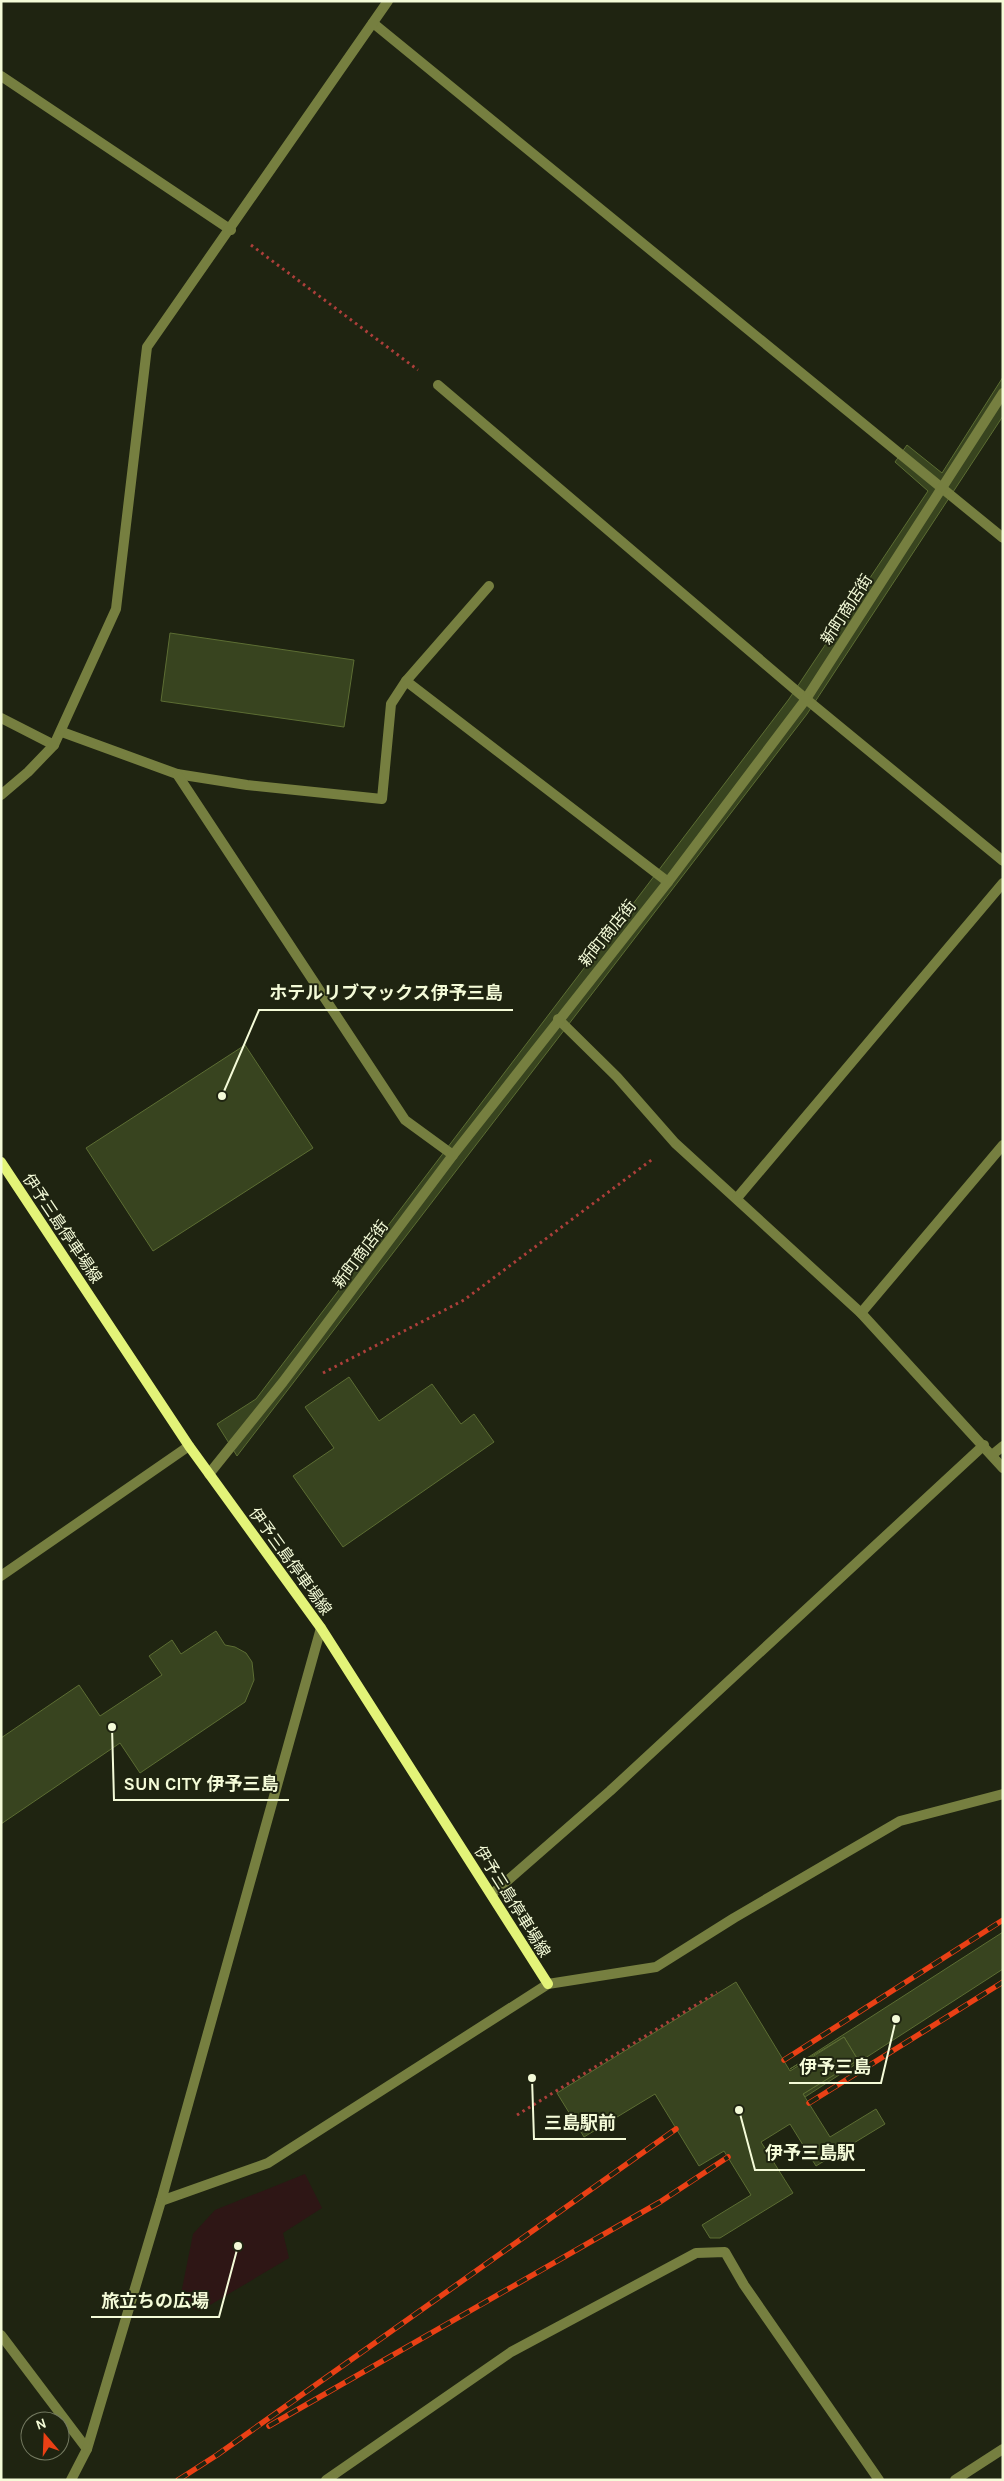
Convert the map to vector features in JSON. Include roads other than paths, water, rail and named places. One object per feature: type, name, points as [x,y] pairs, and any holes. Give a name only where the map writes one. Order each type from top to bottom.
[{"type":"main road","name":"伊予三島停車場線","points":[[1,1162],[189,1446],[320,1628],[548,1984]]},
{"type":"street","points":[[1,795],[28,772],[54,745],[62,732],[116,609],[147,347],[231,230],[373,23],[385,2]]},
{"type":"street","points":[[373,23],[1003,538]]},
{"type":"street","points":[[1,76],[231,230]]},
{"type":"street","points":[[438,384],[806,699],[1003,860]]},
{"type":"street","name":"新町商店街","points":[[209,1474],[283,1382],[453,1155],[668,882],[806,699],[1003,393]]},
{"type":"street","points":[[62,732],[177,774],[247,785],[382,799],[391,704],[406,681],[489,586]]},
{"type":"street","points":[[406,681],[668,882]]},
{"type":"street","points":[[1,718],[54,745]]},
{"type":"street","points":[[177,774],[405,1120],[453,1155]]},
{"type":"street","points":[[737,1198],[1003,883]]},
{"type":"street","points":[[558,1020],[617,1077],[675,1143],[861,1313],[984,1445],[1003,1468]]},
{"type":"street","points":[[861,1313],[1003,1145]]},
{"type":"street","points":[[492,1894],[610,1791],[984,1445]]},
{"type":"street","points":[[1,1576],[189,1446]]},
{"type":"street","points":[[992,1455],[1003,1446]]},
{"type":"street","points":[[70,2480],[87,2449],[161,2201],[320,1628]]},
{"type":"street","points":[[161,2201],[268,2163],[548,1984],[656,1967],[734,1918],[900,1821],[1003,1794]]},
{"type":"street","points":[[326,2480],[511,2352],[696,2253],[725,2252],[744,2285],[879,2480]]},
{"type":"street","points":[[1,2335],[87,2449]]},
{"type":"street","points":[[955,2480],[1003,2449]]},
{"type":"railway","points":[[784,2060],[1003,1920]]},
{"type":"railway","points":[[809,2103],[1003,1982]]},
{"type":"railway","points":[[178,2480],[217,2455],[676,2129]]},
{"type":"railway","points":[[269,2426],[660,2202],[728,2157]]},
{"type":"place","name":"ホテルリブマックス伊予三島","points":[[222,1096]]},
{"type":"place","name":"SUN CITY 伊予三島","points":[[112,1727]]},
{"type":"place","name":"伊予三島","points":[[896,2019]]},
{"type":"place","name":"三島駅前","points":[[532,2078]]},
{"type":"place","name":"伊予三島駅","points":[[739,2110]]},
{"type":"place","name":"旅立ちの広場","points":[[238,2246]]}]
